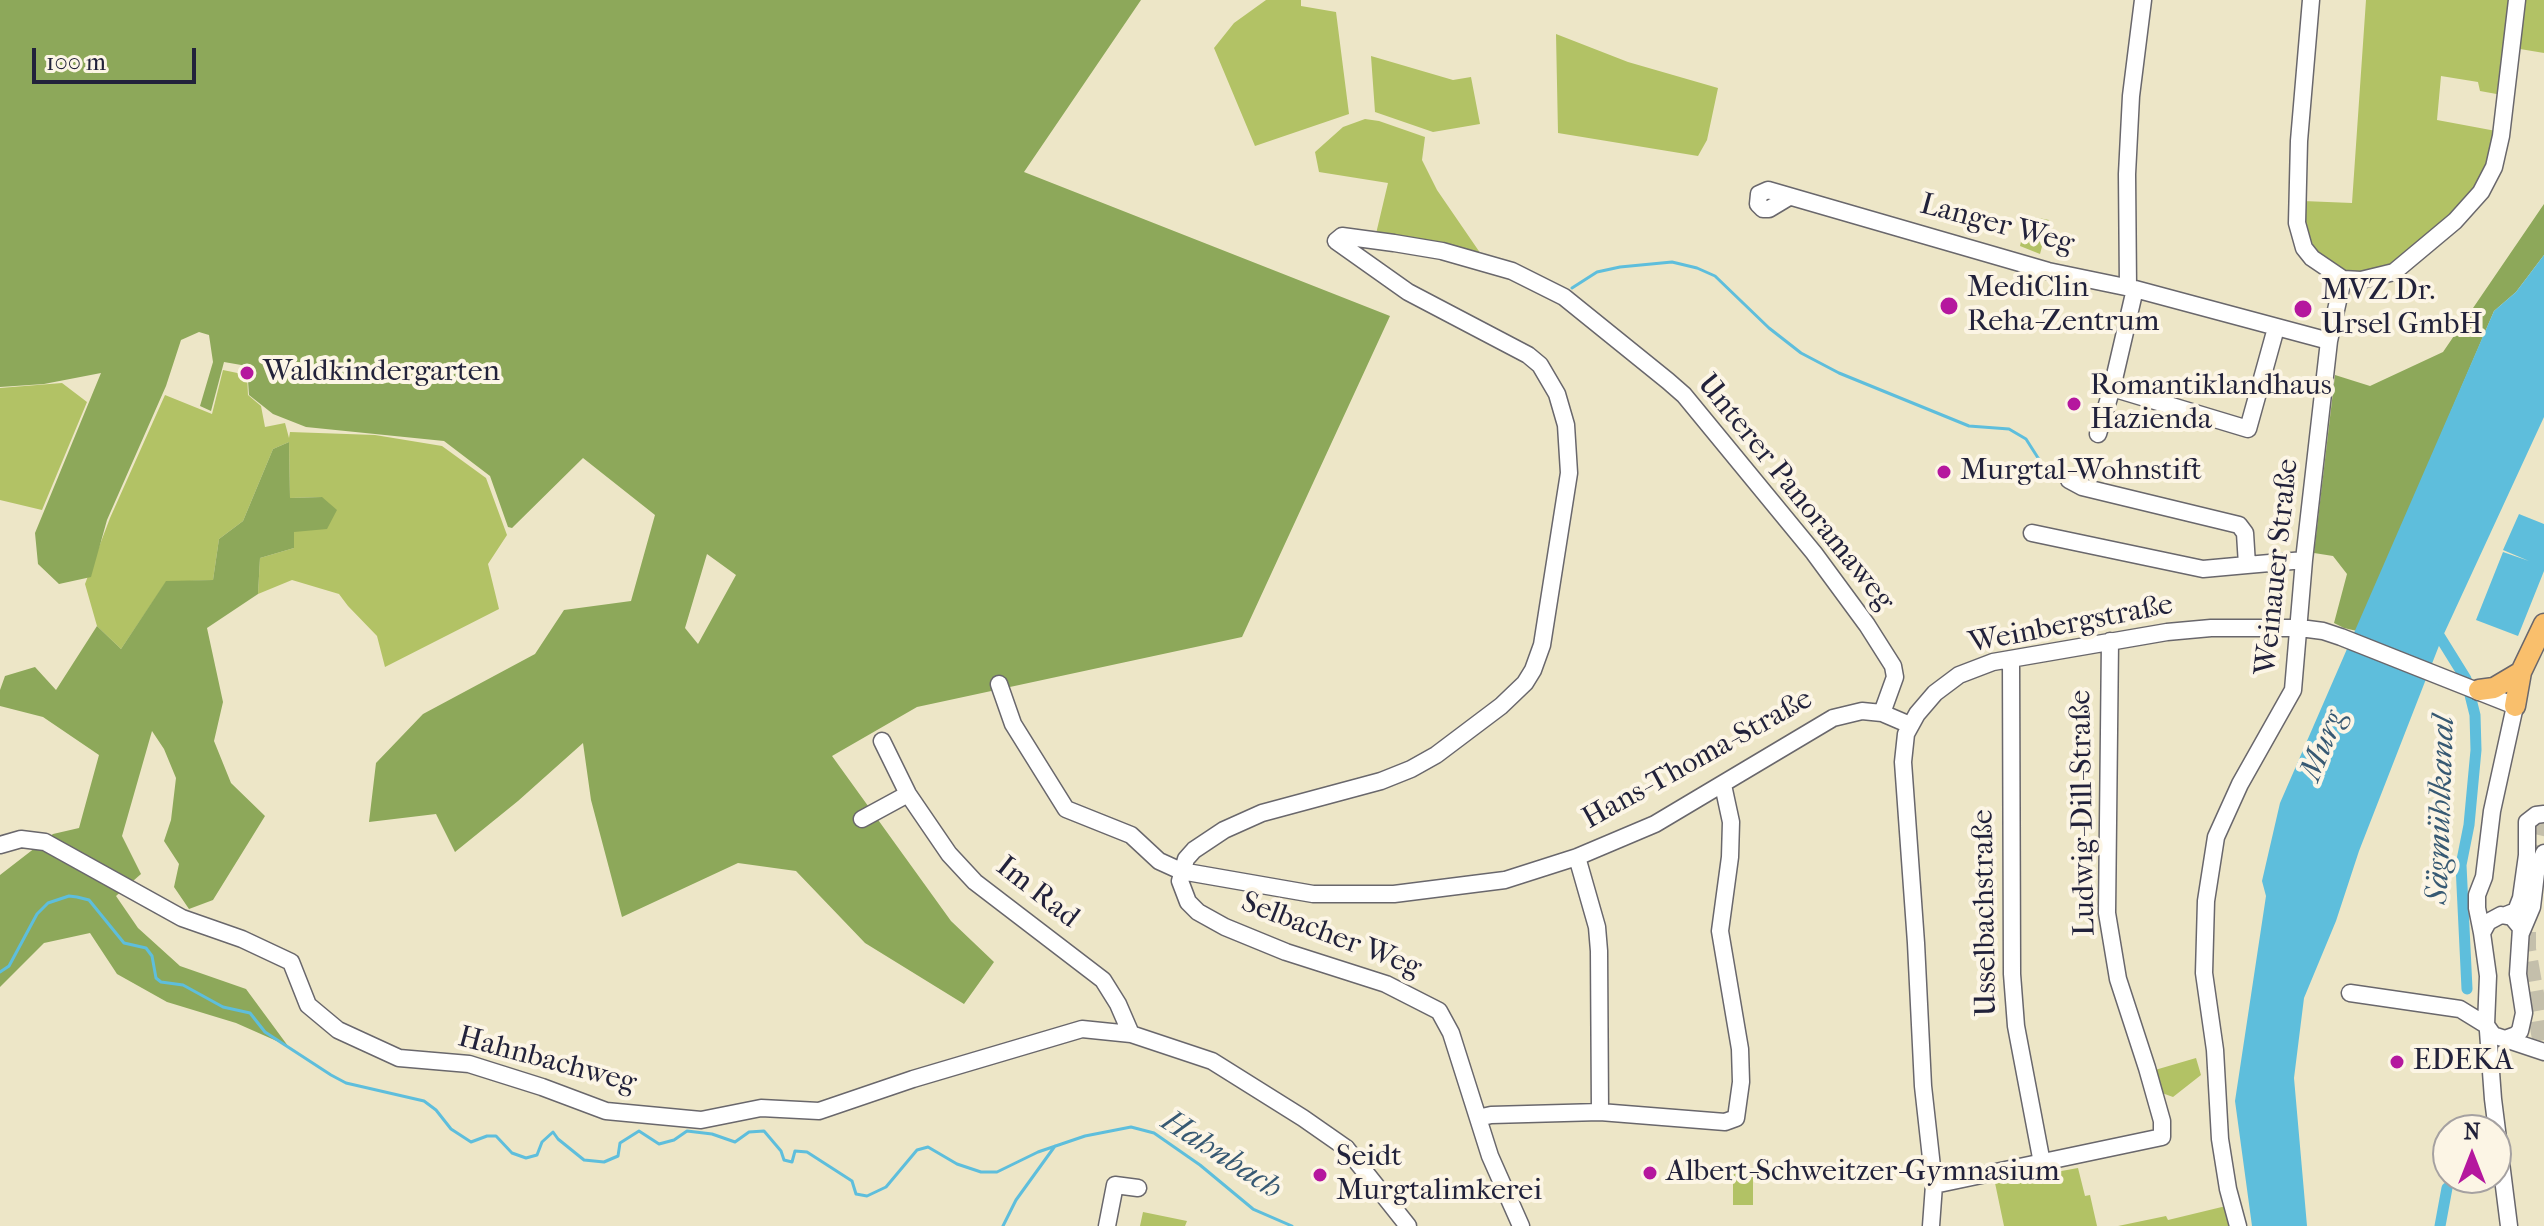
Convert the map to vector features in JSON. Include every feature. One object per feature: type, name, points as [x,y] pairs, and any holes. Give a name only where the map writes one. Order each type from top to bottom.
[{"type":"main road","points":[[2518,689],[2544,624]]},
{"type":"main road","points":[[2518,689],[2544,641]]},
{"type":"main road","points":[[2479,690],[2518,689]]},
{"type":"street","points":[[2098,434],[2112,388],[2131,288],[2128,158],[2131,96],[2143,0]]},
{"type":"street","points":[[2311,0],[2299,141],[2297,223],[2304,248],[2312,258],[2343,279],[2361,280],[2394,272],[2455,221],[2481,192],[2494,167],[2501,136],[2517,0]]},
{"type":"street","name":"Langer Weg","points":[[1789,197],[2048,271],[2131,288],[2329,341]]},
{"type":"street","name":"Unterer Panoramaweg","points":[[1181,871],[1194,850],[1224,830],[1262,813],[1381,781],[1436,755],[1459,740],[1525,683],[1542,645],[1569,473],[1562,403],[1540,365],[1528,355],[1408,292],[1342,247],[1336,241],[1342,236],[1442,251],[1488,262],[1537,281],[1589,316],[1684,395],[1814,553],[1893,666],[1895,677],[1882,713]]},
{"type":"street","name":"Weinauer Straße","points":[[2238,1226],[2220,1139],[2211,1011],[2204,973],[2203,937],[2210,869],[2216,837],[2240,784],[2293,690],[2329,341],[2343,279]]},
{"type":"street","points":[[2112,388],[2248,429],[2276,328]]},
{"type":"street","points":[[2069,480],[2082,487],[2239,525],[2245,533],[2247,565]]},
{"type":"street","name":"Weinauer Straße","points":[[2032,533],[2203,569],[2304,560]]},
{"type":"street","name":"Weinbergstraße","points":[[1931,1226],[1934,1185],[1923,1086],[1903,762],[1910,725],[1925,703],[1947,683],[1974,668],[2110,641],[2211,628],[2323,631],[2479,690],[2518,689]]},
{"type":"street","name":"Ludwig-Dill-Straße","points":[[2042,1163],[2162,1137],[2162,1121],[2118,979],[2107,913],[2110,641]]},
{"type":"street","name":"Usselbachstraße","points":[[2011,659],[2012,974],[2016,1026],[2042,1163]]},
{"type":"street","points":[[999,684],[1013,724],[1066,809],[1131,835],[1159,861],[1181,871]]},
{"type":"street","points":[[2509,1226],[2487,1028],[2489,982],[2476,900],[2484,877],[2492,811],[2518,689]]},
{"type":"street","name":"Hans-Thoma-Straße","points":[[1181,871],[1313,894],[1369,895],[1505,880],[1577,857],[1655,824],[1833,718],[1862,711],[1882,713],[1910,725]]},
{"type":"street","name":"Im Rad","points":[[882,741],[908,794],[949,854],[975,882],[1103,980],[1131,1034]]},
{"type":"street","points":[[1478,1118],[1600,1112],[1725,1122],[1736,1118],[1741,1082],[1740,1049],[1720,931],[1730,857],[1731,822],[1723,785]]},
{"type":"street","points":[[862,819],[908,794]]},
{"type":"street","points":[[2482,933],[2488,922],[2516,911],[2521,898],[2527,855],[2527,822],[2536,815],[2544,814]]},
{"type":"street","name":"Hahnbachweg","points":[[0,845],[21,839],[45,842],[182,918],[242,939],[291,962],[308,1005],[338,1030],[399,1058],[469,1064],[606,1111],[701,1120],[761,1108],[819,1111],[1082,1029],[1131,1034],[1212,1061],[1314,1125],[1346,1148],[1408,1226]]},
{"type":"street","points":[[2543,1046],[2528,1025],[2519,981],[2521,933],[2532,907],[2536,873],[2544,853]]},
{"type":"street","points":[[1577,857],[1597,927],[1600,1112]]},
{"type":"street","name":"Selbacher Weg","points":[[1181,871],[1182,891],[1188,902],[1198,912],[1225,927],[1286,952],[1386,984],[1439,1011],[1451,1033],[1500,1181],[1521,1226]]},
{"type":"street","points":[[2484,877],[2489,906],[2494,913],[2516,920],[2521,933]]},
{"type":"street","points":[[2449,1007],[2478,1002],[2489,982]]},
{"type":"street","points":[[2350,993],[2449,1007],[2470,1013],[2505,1039],[2543,1046]]},
{"type":"street","points":[[2505,1039],[2520,1031],[2524,1013]]},
{"type":"street","points":[[1934,1185],[2042,1163]]},
{"type":"street","points":[[1107,1226],[1115,1185],[1138,1188]]},
{"type":"green space","points":[[0,0],[1141,0],[1024,172],[1390,316],[1242,637],[917,707],[832,756],[951,921],[994,962],[964,1004],[865,943],[796,871],[738,863],[622,917],[591,800],[583,743],[455,852],[436,814],[369,822],[376,763],[423,714],[535,654],[564,610],[631,601],[655,515],[583,458],[512,528],[508,527],[490,476],[444,441],[306,427],[273,414],[249,395],[247,366],[224,362],[211,411],[200,406],[213,362],[209,335],[199,332],[181,340],[166,386],[107,520],[91,577],[59,584],[38,564],[35,533],[101,373],[44,384],[0,387]],"holes":[[[707,554],[736,575],[698,644],[685,628]]]},
{"type":"green space","points":[[1266,0],[1301,0],[1301,6],[1336,12],[1349,114],[1255,146],[1214,48],[1234,23]]},
{"type":"green space","points":[[2366,0],[2511,0],[2502,95],[2480,91],[2478,82],[2441,76],[2437,120],[2496,131],[2485,172],[2474,194],[2396,266],[2357,276],[2323,258],[2314,247],[2307,232],[2303,201],[2352,203]]},
{"type":"green space","points":[[2522,0],[2544,0],[2544,53],[2514,48]]},
{"type":"green space","points":[[1556,34],[1628,62],[1718,88],[1707,140],[1698,156],[1558,133]]},
{"type":"green space","points":[[1371,56],[1453,80],[1471,77],[1480,124],[1433,132],[1375,112]]},
{"type":"green space","points":[[1365,119],[1425,137],[1422,160],[1437,190],[1485,260],[1375,238],[1388,183],[1319,172],[1315,152],[1343,127]]},
{"type":"green space","points":[[2544,204],[2544,255],[2516,292],[2494,311],[2357,631],[2344,628],[2334,623],[2347,574],[2333,556],[2314,553],[2335,375],[2370,386],[2443,352]]},
{"type":"green space","points":[[2027,216],[2049,220],[2040,254],[2020,246]]},
{"type":"green space","points":[[223,370],[247,375],[248,395],[261,406],[265,427],[285,423],[289,438],[290,432],[375,435],[442,446],[486,478],[507,535],[488,564],[499,609],[385,667],[377,636],[339,594],[292,580],[258,594],[260,558],[294,548],[294,532],[322,497],[290,498],[289,442],[273,449],[243,521],[219,539],[213,580],[166,582],[121,649],[97,626],[85,584],[110,518],[165,395],[212,414]]},
{"type":"green space","points":[[62,383],[87,402],[42,510],[0,500],[0,388]]},
{"type":"green space","points":[[289,442],[290,498],[322,497],[337,510],[327,529],[294,532],[294,548],[260,558],[258,594],[207,628],[223,702],[214,741],[231,783],[265,816],[213,900],[189,909],[174,887],[179,864],[164,841],[171,820],[176,778],[164,749],[152,731],[122,836],[141,874],[116,896],[138,928],[180,966],[246,989],[288,1046],[236,1023],[167,1002],[117,974],[90,933],[44,943],[0,987],[0,875],[53,834],[79,828],[99,755],[43,717],[0,706],[0,690],[5,676],[35,667],[56,690],[97,626],[121,649],[166,581],[213,580],[219,539],[243,521],[273,449]]},
{"type":"green space","points":[[2196,1058],[2201,1075],[2173,1097],[2162,1093],[2155,1070]]},
{"type":"green space","points":[[1733,1168],[1753,1168],[1753,1205],[1733,1205]]},
{"type":"green space","points":[[2078,1168],[2085,1196],[2090,1195],[2097,1226],[2004,1226],[1995,1183]]},
{"type":"green space","points":[[2226,1206],[2230,1226],[2118,1226],[2166,1216],[2168,1220]]},
{"type":"green space","points":[[1143,1212],[1187,1221],[1185,1226],[1140,1226]]},
{"type":"water","name":"Murg","points":[[2544,255],[2544,417],[2442,638],[2304,998],[2294,1078],[2307,1226],[2252,1226],[2235,1101],[2266,896],[2262,881],[2280,803],[2494,311],[2516,292]]},
{"type":"water","points":[[2519,514],[2544,524],[2544,571],[2518,636],[2476,620],[2503,552],[2529,561],[2503,550]]},
{"type":"waterway","points":[[1572,288],[1597,272],[1620,267],[1672,262],[1697,268],[1715,276],[1769,328],[1801,353],[1839,373],[1969,426],[2009,429],[2026,439],[2047,472]]},
{"type":"waterway","name":"Sägmühlkanal","points":[[2435,629],[2466,679],[2475,715],[2476,750],[2469,825],[2461,865],[2467,989]]},
{"type":"waterway","name":"Hahnbach","points":[[0,972],[9,966],[37,914],[48,903],[69,896],[77,897],[89,900],[124,943],[146,948],[152,956],[156,978],[161,982],[183,985],[223,1007],[250,1013],[265,1032],[346,1083],[424,1101],[451,1129],[471,1142],[496,1136],[512,1153],[526,1158],[537,1155],[542,1142],[553,1132],[584,1160],[604,1162],[618,1156],[620,1143],[639,1131],[659,1144],[674,1140],[687,1131],[712,1134],[735,1142],[749,1132],[764,1131],[781,1151],[784,1160],[792,1162],[795,1151],[807,1152],[852,1181],[856,1194],[867,1196],[886,1187],[917,1150],[928,1147],[957,1164],[981,1172],[997,1172],[1038,1152],[1085,1136],[1131,1127],[1154,1133],[1200,1165],[1253,1209],[1292,1226]]},
{"type":"waterway","points":[[1003,1226],[1016,1200],[1055,1146]]},
{"type":"waterway","name":"Sägmühlkanal","points":[[2440,1226],[2446,1194]]},
{"type":"tunnel","points":[[2531,864],[2544,806]]},
{"type":"tunnel","points":[[2526,932],[2526,949],[2544,1050]]},
{"type":"place","name":"MediClin Reha-Zentrum","points":[[1949,306]]},
{"type":"place","name":"MVZ Dr. Ursel GmbH","points":[[2303,309]]},
{"type":"place","name":"Waldkindergarten","points":[[247,373]]},
{"type":"place","name":"Romantiklandhaus Hazienda","points":[[2074,404]]},
{"type":"place","name":"Murgtal-Wohnstift","points":[[1944,472]]},
{"type":"place","name":"EDEKA","points":[[2397,1062]]},
{"type":"place","name":"Albert-Schweitzer-Gymnasium","points":[[1650,1173]]},
{"type":"place","name":"Seidt Murgtalimkerei","points":[[1320,1175]]}]
